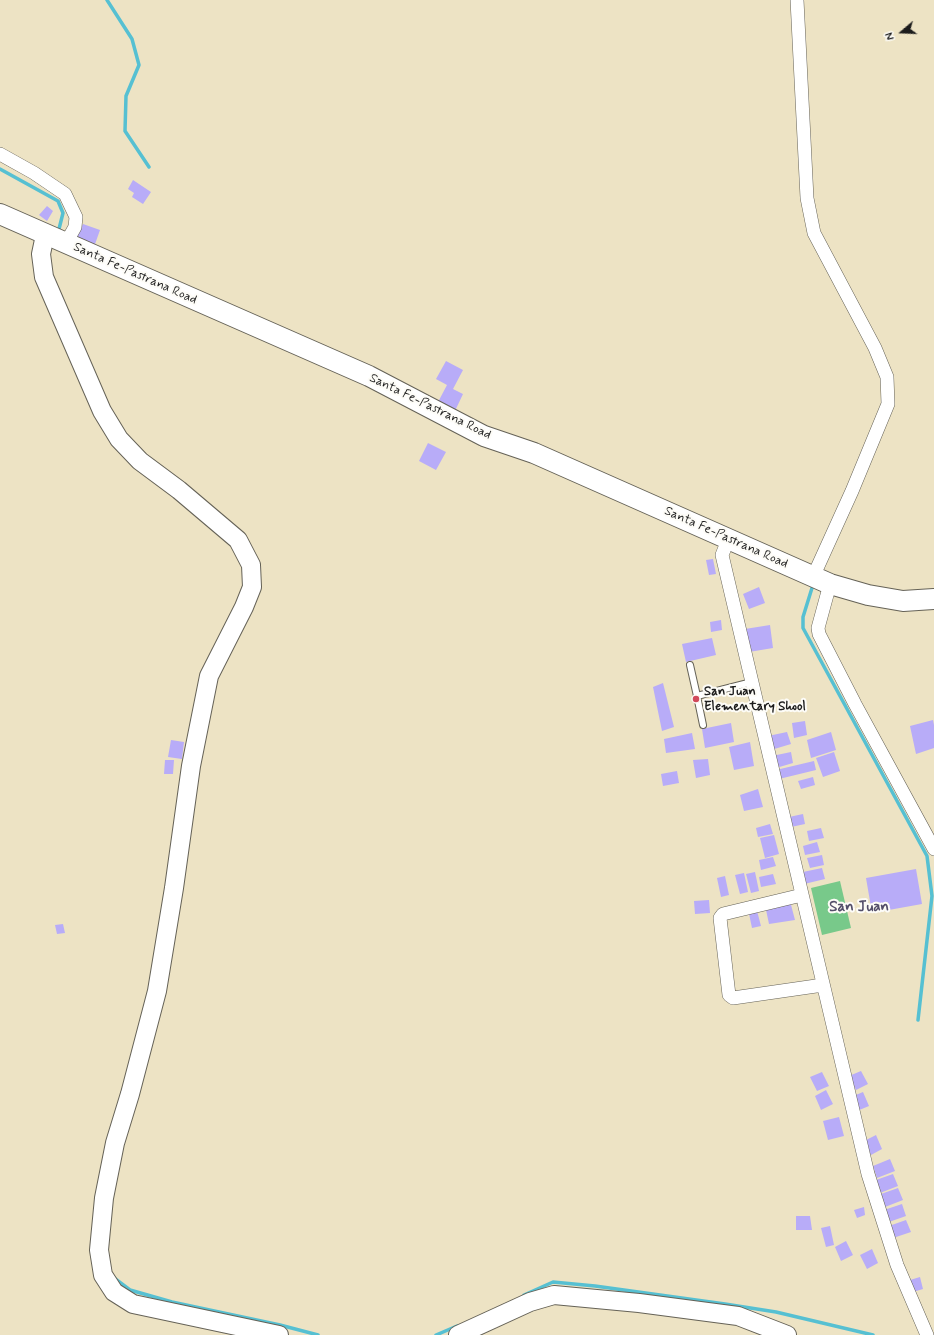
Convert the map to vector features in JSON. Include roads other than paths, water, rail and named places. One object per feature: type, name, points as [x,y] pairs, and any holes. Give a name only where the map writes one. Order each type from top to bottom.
[{"type":"main road","name":"Santa Fe-Pastrana Road","points":[[0,214],[369,376],[484,436],[534,453],[822,581],[868,595],[903,601],[934,599]]},
{"type":"street","points":[[797,0],[807,198],[814,233],[875,348],[887,377],[888,404],[852,491],[822,581],[818,628],[819,634],[855,704],[934,849]]},
{"type":"street","points":[[0,154],[34,173],[65,194],[76,217],[74,227],[66,243]]},
{"type":"street","points":[[45,235],[41,254],[44,277],[102,412],[119,439],[140,461],[179,490],[238,540],[251,565],[252,587],[244,607],[209,676],[191,766],[174,888],[157,991],[116,1143],[104,1198],[99,1250],[103,1275],[114,1292],[133,1304],[279,1335]]},
{"type":"street","points":[[728,540],[722,555],[868,1174],[897,1265],[927,1335]]},
{"type":"street","points":[[802,895],[723,914],[720,918],[729,995],[733,998],[824,985]]},
{"type":"street","points":[[458,1335],[530,1302],[554,1295],[639,1303],[738,1316],[788,1335]]},
{"type":"lane","points":[[690,665],[703,725]]},
{"type":"lane","points":[[697,696],[752,682]]},
{"type":"waterway","points":[[107,0],[132,39],[139,65],[126,96],[125,131],[149,167]]},
{"type":"waterway","points":[[0,169],[58,201],[63,213],[58,233]]},
{"type":"waterway","points":[[812,588],[803,617],[803,628],[927,856],[932,896],[918,1020]]},
{"type":"waterway","points":[[114,1278],[130,1290],[172,1302],[280,1325],[318,1335]]},
{"type":"waterway","points":[[524,1295],[553,1282],[595,1286],[776,1312],[873,1335]]},
{"type":"waterway","points":[[436,1335],[457,1326]]},
{"type":"place","name":"San Juan Elementary Shool","points":[[696,699]]},
{"type":"district","name":"San Juan","points":[[859,908]]}]
